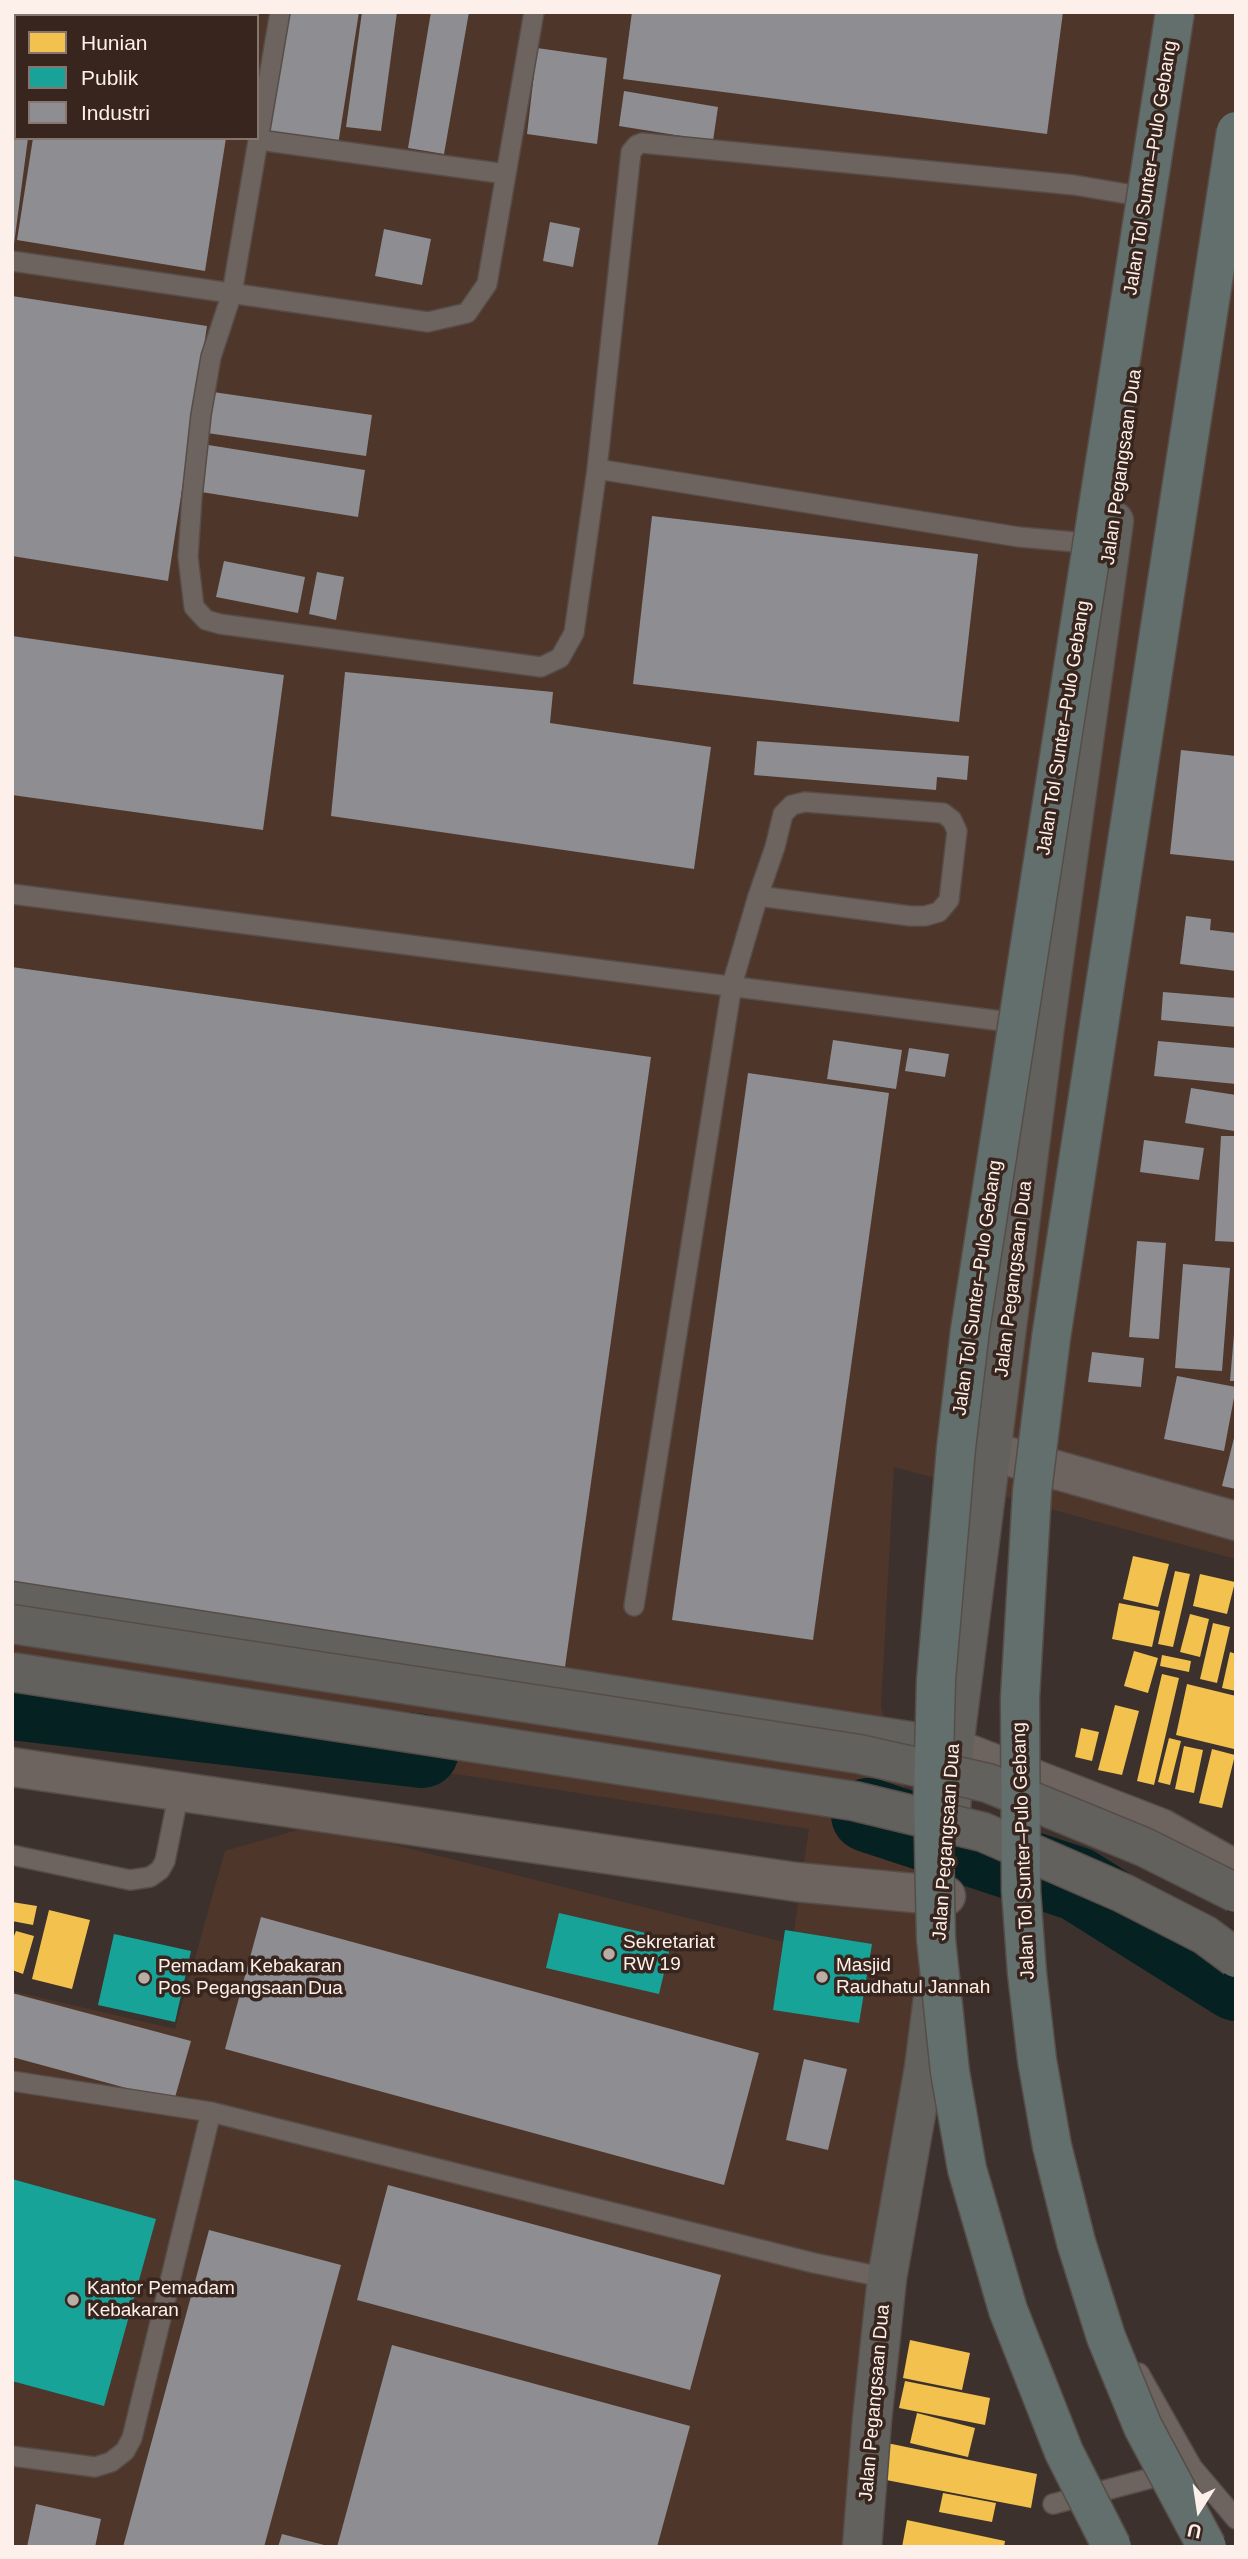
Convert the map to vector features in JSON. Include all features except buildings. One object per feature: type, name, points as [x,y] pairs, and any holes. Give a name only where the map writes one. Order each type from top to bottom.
[{"type":"highway","name":"Jalan Tol Sunter–Pulo Gebang","points":[[1112,2547],[1064,2452],[1012,2321],[967,2169],[950,2072],[936,1939],[933,1797],[936,1681],[956,1448],[970,1330],[1175,12]]},
{"type":"highway","name":"Jalan Tol Sunter–Pulo Gebang","points":[[1207,2547],[1143,2427],[1106,2337],[1076,2242],[1052,2146],[1037,2060],[1021,1891],[1020,1698],[1032,1492],[1051,1338],[1236,131]]},
{"type":"main road","name":"Jalan Pegangsaan Dua","points":[[862,2547],[887,2278],[924,2068],[946,1888],[954,1748],[1045,1026],[1185,12]]},
{"type":"main road","points":[[12,1601],[873,1733],[954,1748]]},
{"type":"main road","points":[[12,1624],[859,1754],[988,1783],[1144,1847],[1236,1893]]},
{"type":"main road","points":[[12,1672],[854,1801],[983,1832],[1123,1893],[1205,1935],[1236,1958]]},
{"type":"street","points":[[993,1452],[1236,1521]]},
{"type":"street","points":[[954,1748],[1161,1828],[1236,1870]]},
{"type":"street","points":[[12,1767],[796,1882],[946,1888]]},
{"type":"lane","points":[[280,12],[232,293],[211,357],[201,415],[192,497],[188,557],[194,607],[206,620],[220,624],[541,667],[560,658],[574,633],[597,469],[631,152],[637,145],[642,143],[1061,184],[1159,199]]},
{"type":"lane","points":[[12,261],[428,321],[467,313],[487,284],[534,12]]},
{"type":"lane","points":[[259,140],[506,174]]},
{"type":"lane","points":[[597,469],[1019,537],[1111,545]]},
{"type":"lane","points":[[634,1606],[732,985],[758,896],[783,814],[792,805],[805,802],[943,813],[952,820],[957,831],[949,900],[939,912],[911,916],[758,896]]},
{"type":"lane","points":[[12,894],[1045,1026]]},
{"type":"lane","points":[[12,1855],[130,1880],[150,1877],[160,1870],[165,1861],[179,1792]]},
{"type":"lane","points":[[12,2081],[211,2112],[825,2266],[887,2278]]},
{"type":"lane","points":[[12,2456],[95,2467],[111,2462],[125,2451],[132,2438],[211,2112]]},
{"type":"lane","points":[[1139,2373],[1192,2468],[1236,2519]]},
{"type":"lane","points":[[1053,2504],[1192,2468]]},
{"type":"shaded area","points":[[12,12],[1236,12],[1236,1559],[894,1467],[881,1707],[936,1896],[861,2547],[12,2547],[12,1991],[175,2029],[225,1851],[315,1825],[792,1944],[809,1829],[12,1705]]},
{"type":"waterway","points":[[12,1703],[422,1751]]},
{"type":"waterway","points":[[868,1815],[1077,1884],[1236,1984]]},
{"type":"place","name":"Sekretariat RW 19","points":[[609,1954]]},
{"type":"place","name":"Masjid Raudhatul Jannah","points":[[822,1977]]},
{"type":"place","name":"Pemadam Kebakaran Pos Pegangsaan Dua","points":[[144,1978]]},
{"type":"place","name":"Kantor Pemadam Kebakaran","points":[[73,2300]]}]
